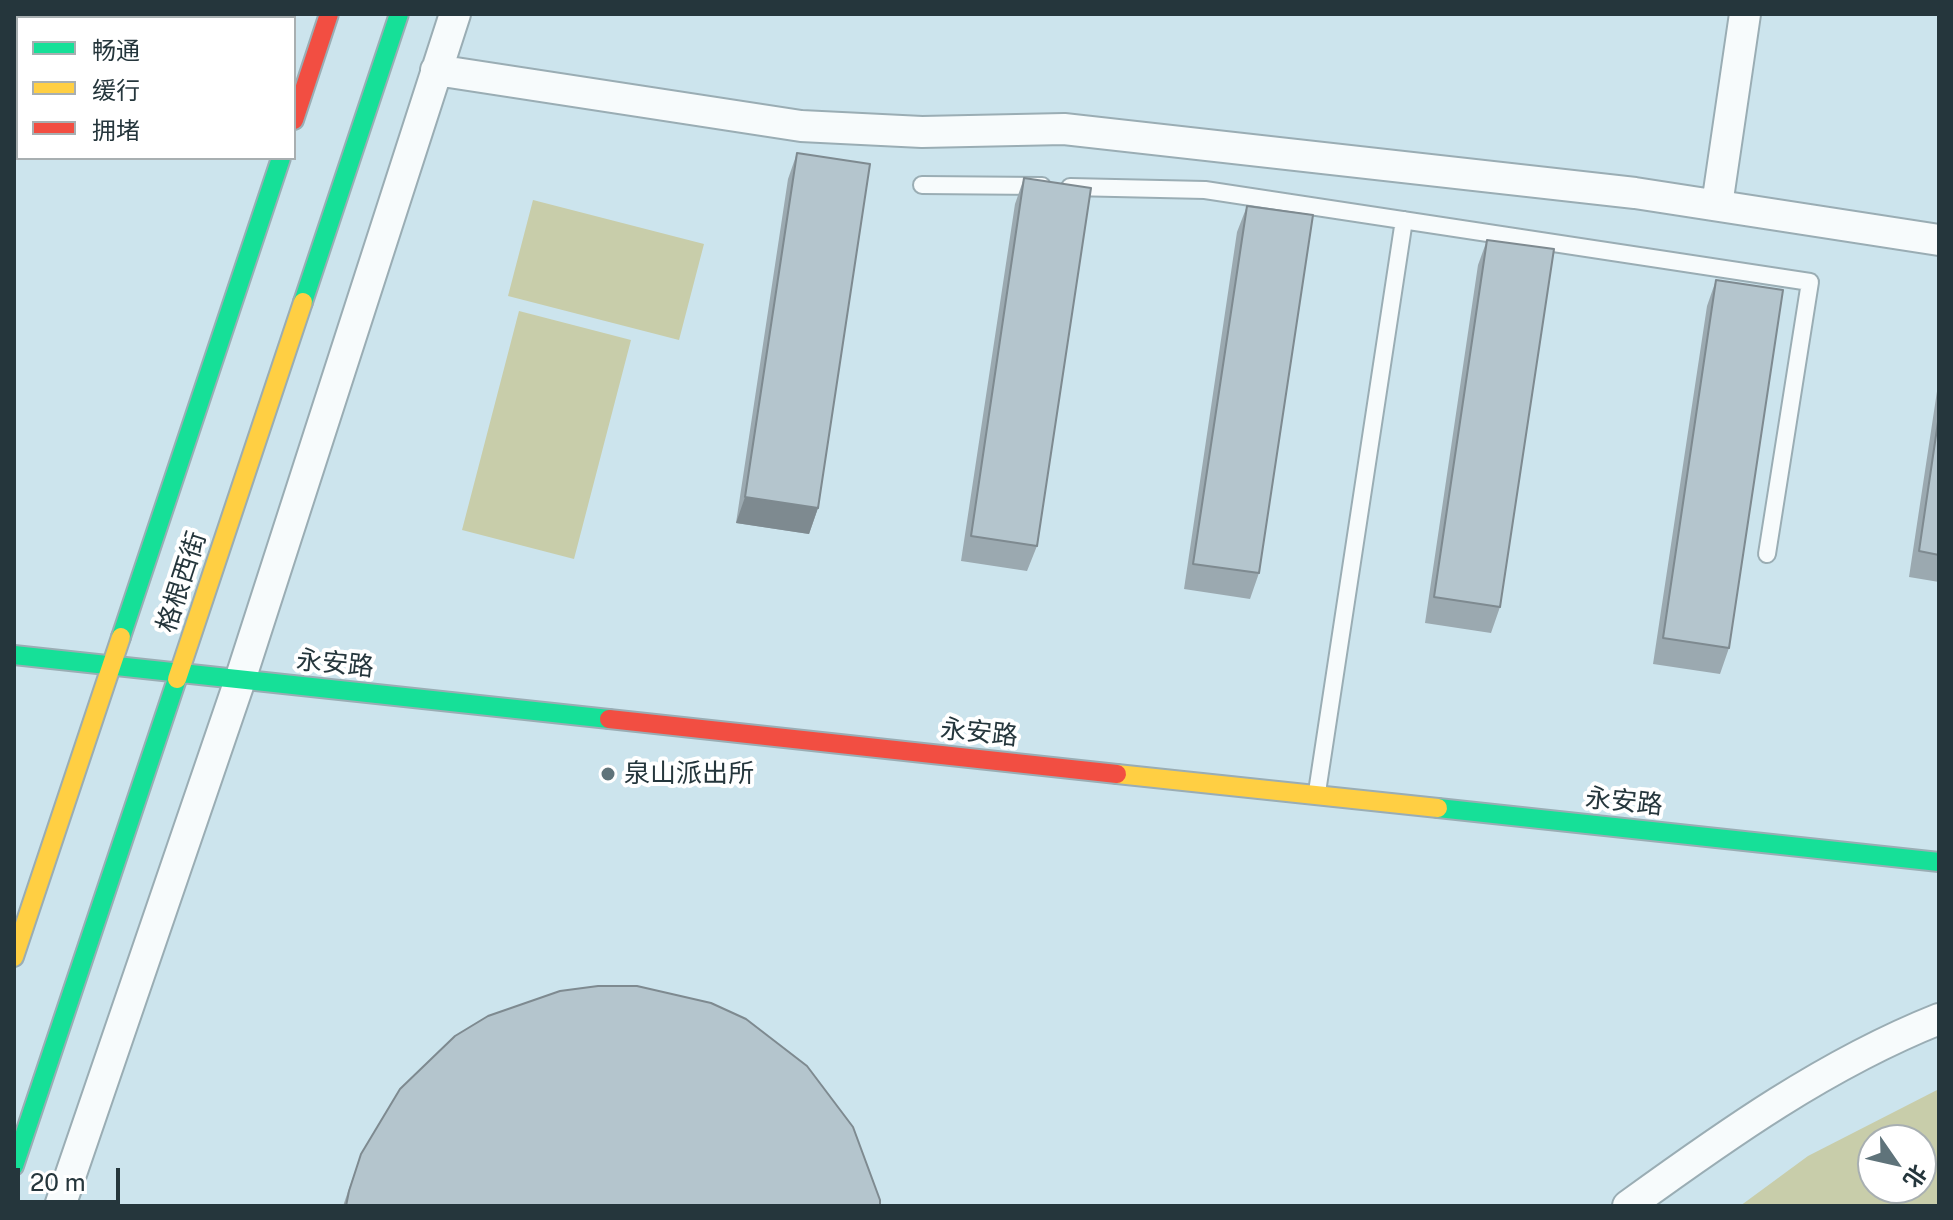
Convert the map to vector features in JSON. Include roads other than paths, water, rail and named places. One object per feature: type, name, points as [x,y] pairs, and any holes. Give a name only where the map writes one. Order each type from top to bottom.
[{"type":"street","points":[[296,114],[329,14]]},
{"type":"street","name":"格根西街","points":[[14,1166],[399,14]]},
{"type":"street","points":[[60,1206],[240,680],[455,14]]},
{"type":"street","points":[[1717,205],[1745,14]]},
{"type":"street","points":[[436,70],[801,126],[922,132],[1064,129],[1717,205],[1939,240]]},
{"type":"street","name":"格根西街","points":[[14,957],[280,160]]},
{"type":"street","name":"永安路","points":[[14,655],[1939,862]]},
{"type":"street","points":[[1628,1206],[1745,1121],[1889,1039],[1939,1019]]},
{"type":"lane","points":[[922,185],[1205,190],[1810,282],[1767,554]]},
{"type":"lane","points":[[1316,795],[1404,220]]},
{"type":"place","name":"泉山派出所","points":[[608,774]]}]
